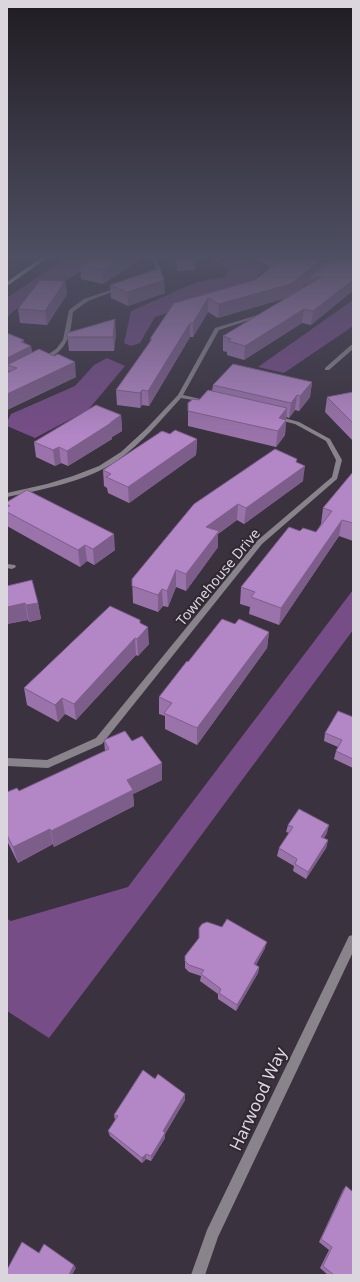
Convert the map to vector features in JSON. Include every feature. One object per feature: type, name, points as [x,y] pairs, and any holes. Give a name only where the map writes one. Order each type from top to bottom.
[{"type":"street","points":[[35,364],[56,353],[68,336],[70,316]]},
{"type":"street","points":[[7,495],[61,482],[103,466],[115,459],[140,438],[180,396],[216,329],[259,316]]},
{"type":"street","points":[[327,369],[353,346]]},
{"type":"street","points":[[180,396],[211,403]]},
{"type":"street","name":"Townehouse Drive","points":[[7,762],[48,764],[99,741],[260,542],[335,478],[339,460],[328,440],[297,423],[266,416]]},
{"type":"street","name":"Harwood Way","points":[[198,1275],[212,1235],[353,940]]},
{"type":"shaded area","points":[[130,316],[159,316],[155,317],[140,343],[131,346],[124,343]]},
{"type":"shaded area","points":[[331,316],[353,316],[353,326],[284,373],[258,367]]},
{"type":"shaded area","points":[[107,358],[125,366],[88,410],[35,438],[7,426],[7,422],[11,414],[75,386],[94,365]]},
{"type":"shaded area","points":[[353,590],[353,630],[49,1038],[7,1011],[7,919],[11,921],[128,887]]},
{"type":"building","points":[[165,316],[197,316],[193,323],[190,323],[148,391],[142,390],[140,393],[116,390],[152,339],[150,339]]},
{"type":"building","points":[[257,316],[293,316],[245,346],[228,341],[231,339],[223,336]]},
{"type":"building","points":[[115,319],[113,337],[67,337],[67,333]]},
{"type":"building","points":[[7,333],[24,340],[21,342],[31,346],[7,358]]},
{"type":"building","points":[[39,349],[54,356],[58,354],[75,362],[7,394],[7,373],[17,368],[7,365]]},
{"type":"building","points":[[233,364],[312,382],[300,396],[297,395],[291,403],[213,385]]},
{"type":"building","points":[[208,390],[287,408],[279,418],[286,420],[278,431],[188,411],[188,403],[193,399],[199,400]]},
{"type":"building","points":[[353,392],[353,423],[327,397]]},
{"type":"building","points":[[96,405],[121,415],[67,451],[59,447],[53,450],[34,442]]},
{"type":"building","points":[[175,430],[197,439],[128,487],[106,477],[111,474],[103,470],[162,431],[170,434]]},
{"type":"building","points":[[275,449],[297,459],[296,462],[305,466],[246,508],[238,504],[206,527],[219,531],[186,574],[176,570],[167,591],[162,589],[158,595],[132,586],[132,579],[194,504]]},
{"type":"building","points":[[353,472],[353,523],[342,520],[281,608],[251,597],[255,592],[241,587],[289,527],[300,531],[303,528],[316,532],[332,511],[323,508]]},
{"type":"building","points":[[27,490],[114,534],[93,549],[85,545],[78,550],[7,512],[7,507],[10,506],[7,502]]},
{"type":"building","points":[[32,580],[38,603],[26,605],[25,603],[7,607],[7,586]]},
{"type":"building","points":[[110,606],[140,620],[140,623],[148,627],[137,639],[135,638],[74,704],[62,698],[55,705],[24,688]]},
{"type":"building","points":[[222,619],[235,624],[239,619],[269,632],[197,728],[164,713],[172,703],[159,697]]},
{"type":"building","points":[[338,711],[353,717],[353,759],[336,751],[342,740],[325,733]]},
{"type":"building","points":[[125,731],[132,741],[142,736],[162,763],[127,780],[133,790],[51,831],[50,829],[13,847],[7,835],[7,792],[17,788],[19,791],[109,749],[104,740]]},
{"type":"building","points":[[299,809],[329,825],[321,837],[328,840],[308,872],[295,864],[297,859],[279,848],[293,827],[288,825]]},
{"type":"building","points":[[227,919],[267,942],[254,964],[259,967],[237,1005],[219,993],[221,989],[201,974],[204,970],[189,965],[185,961],[185,956],[199,938],[199,928],[202,924],[207,922],[222,927]]},
{"type":"building","points":[[143,1070],[155,1079],[158,1074],[185,1094],[163,1131],[165,1133],[151,1156],[146,1154],[142,1158],[108,1131],[118,1116],[114,1115]]},
{"type":"building","points":[[346,1186],[353,1192],[353,1275],[334,1275],[323,1266],[332,1247],[321,1239]]},
{"type":"building","points":[[22,1242],[39,1253],[44,1244],[74,1265],[69,1275],[7,1275],[7,1267],[8,1268]]}]
